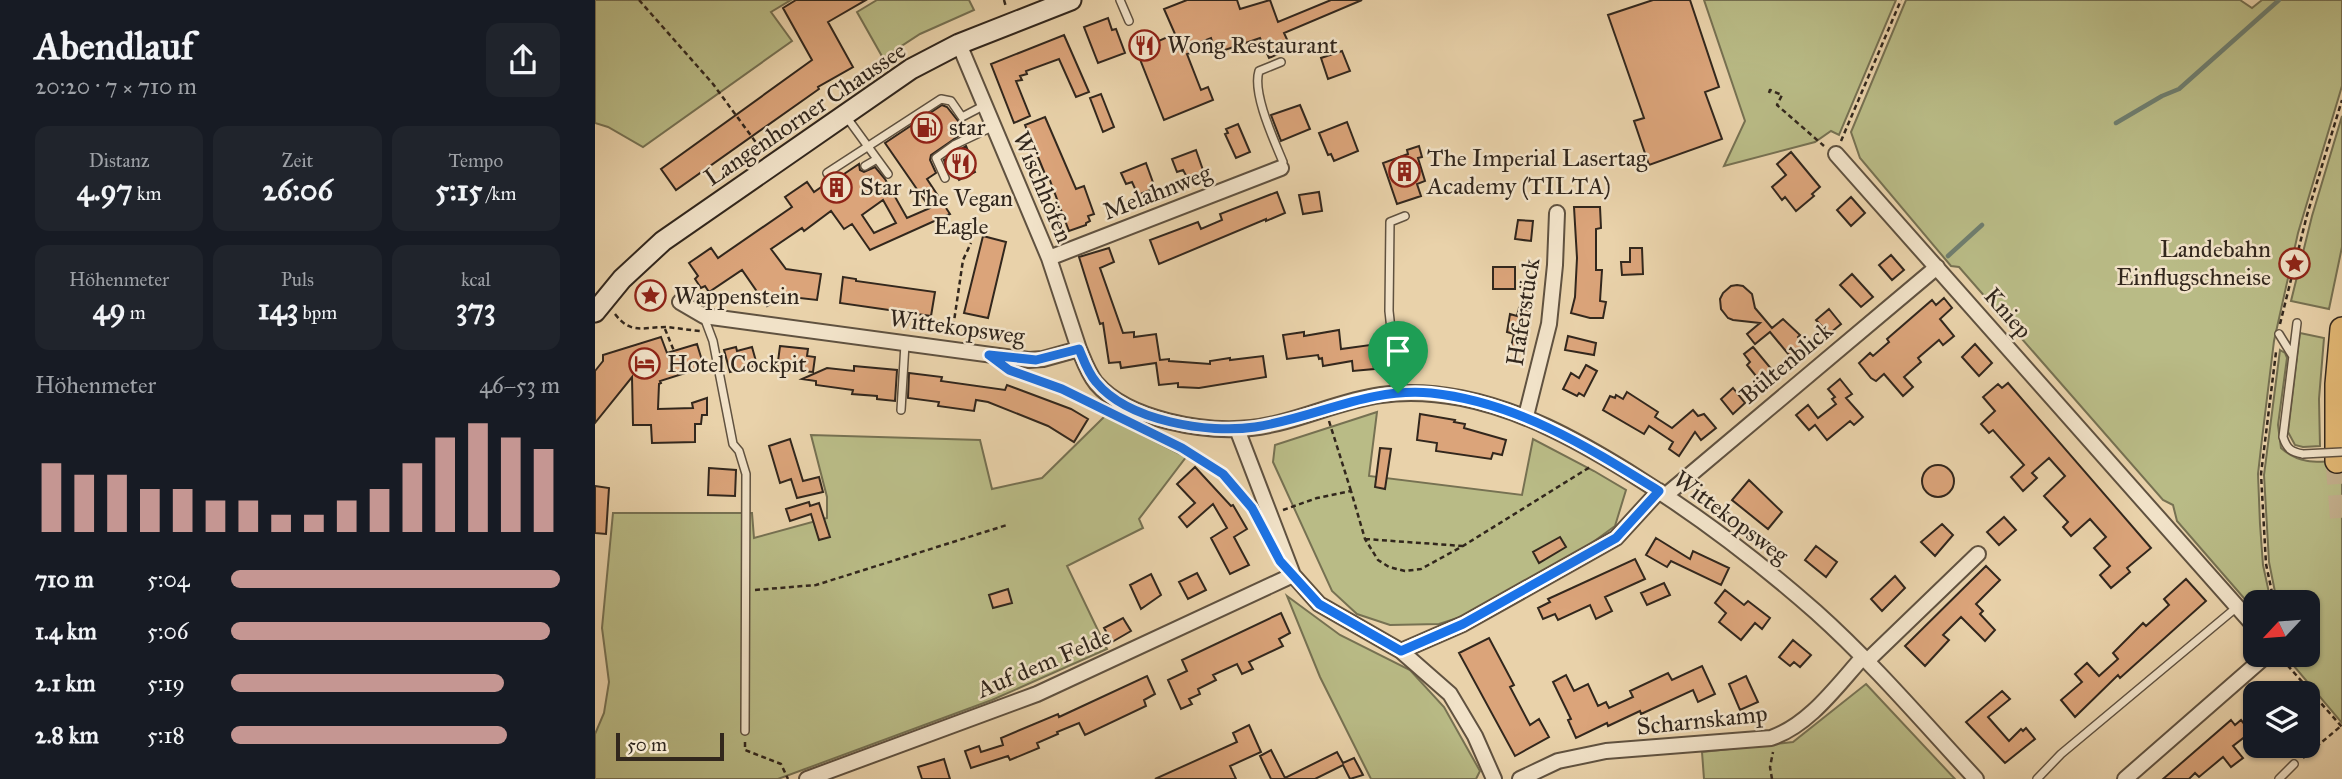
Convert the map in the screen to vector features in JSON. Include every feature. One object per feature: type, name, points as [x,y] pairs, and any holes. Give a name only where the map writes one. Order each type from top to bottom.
[{"type":"highway","points":[[2339,457],[2337,384],[2342,329]]},
{"type":"main road","name":"Langenhorner Chaussee","points":[[600,306],[622,279],[663,242],[911,69],[959,44],[1071,0]]},
{"type":"street","name":"Wischhöfen","points":[[959,44],[1049,258],[1079,349]]},
{"type":"street","name":"Kniep","points":[[1831,151],[2243,614]]},
{"type":"street","name":"Melahnweg","points":[[1049,258],[1281,168]]},
{"type":"street","name":"Haferstück","points":[[1526,416],[1549,324],[1557,213]]},
{"type":"street","name":"Bültenblick","points":[[1401,651],[1463,624],[1616,538],[1662,493],[1937,267]]},
{"type":"street","name":"Wittekopsweg","points":[[680,302],[704,316],[950,350],[1036,360],[1079,349],[1090,375],[1116,400],[1140,412],[1184,424],[1237,429],[1267,425],[1367,397],[1418,392],[1460,397],[1526,416],[1605,458],[1662,493],[1740,548],[1817,613],[1865,659],[1976,779]]},
{"type":"street","points":[[1237,429],[1293,575],[1319,604],[1401,651],[1450,694],[1475,736],[1494,779]]},
{"type":"street","name":"Scharnskamp","points":[[1520,779],[1557,761],[1606,751],[1771,738],[1787,733],[1978,554]]},
{"type":"street","name":"Auf dem Felde","points":[[807,779],[1037,694],[1293,575]]},
{"type":"street","points":[[2125,779],[2253,667]]},
{"type":"lane","points":[[1120,0],[1129,22]]},
{"type":"lane","points":[[1281,62],[1259,71],[1256,80],[1259,97],[1283,162],[1281,168]]},
{"type":"lane","points":[[832,180],[827,173],[941,99],[951,101],[962,117],[985,105]]},
{"type":"lane","points":[[845,115],[888,174]]},
{"type":"lane","points":[[945,178],[936,158],[954,145],[994,127]]},
{"type":"lane","points":[[865,166],[877,159]]},
{"type":"lane","points":[[1398,393],[1389,311],[1390,222],[1405,216]]},
{"type":"lane","points":[[704,316],[713,341],[733,444],[739,451],[746,474],[745,731]]},
{"type":"lane","points":[[2297,323],[2283,437],[2292,452],[2339,457]]},
{"type":"lane","points":[[2279,334],[2293,355]]},
{"type":"lane","points":[[901,410],[905,344]]},
{"type":"lane","points":[[2037,779],[2061,754],[2237,607]]},
{"type":"lane","points":[[2279,779],[2294,764]]},
{"type":"path","points":[[639,0],[713,84],[772,165]]},
{"type":"path","points":[[1769,93],[1770,90],[1782,95],[1777,105],[1831,151],[1901,0]]},
{"type":"path","points":[[950,350],[963,260],[971,243]]},
{"type":"path","points":[[600,306],[623,325],[642,330],[664,327],[701,332]]},
{"type":"path","points":[[664,327],[674,351]]},
{"type":"path","points":[[642,330],[644,337]]},
{"type":"path","points":[[1020,373],[1098,406]]},
{"type":"path","points":[[1325,409],[1365,538],[1378,560],[1389,567],[1405,571],[1421,569],[1463,546],[1605,458]]},
{"type":"path","points":[[1146,430],[1182,448],[1223,474],[1252,508]]},
{"type":"path","points":[[1270,515],[1317,498],[1351,491]]},
{"type":"path","points":[[745,591],[816,585],[873,565],[1007,526]]},
{"type":"path","points":[[1365,538],[1463,546]]},
{"type":"path","points":[[2289,667],[2342,727],[2294,764]]},
{"type":"path","points":[[745,731],[745,750],[781,764],[788,779]]},
{"type":"path","points":[[1771,738],[1772,779]]},
{"type":"green space","points":[[595,0],[791,0],[771,12],[792,41],[643,147],[608,127],[595,123]]},
{"type":"green space","points":[[877,0],[969,0],[974,10],[920,34],[883,58],[857,12]]},
{"type":"green space","points":[[1704,0],[1896,0],[1839,135],[1831,131],[1815,142],[1724,166],[1745,121]]},
{"type":"green space","points":[[1906,0],[2240,0],[2252,8],[2262,0],[2342,0],[2342,86],[2298,233],[2274,341],[2258,474],[2263,565],[2268,590],[2243,590],[2243,597],[2177,521],[2173,505],[2163,500],[1959,267],[1951,266],[1860,158],[1851,132]]},
{"type":"green space","points":[[2342,116],[2342,247],[2329,309],[2291,301],[2312,216]]},
{"type":"green space","points":[[2300,333],[2324,338],[2319,399],[2320,446],[2295,445],[2288,432]]},
{"type":"green space","points":[[2280,350],[2287,358],[2278,425],[2281,448],[2302,460],[2342,461],[2342,723],[2320,697],[2320,681],[2307,681],[2295,667],[2321,667],[2321,590],[2275,590],[2269,562],[2264,475]]},
{"type":"green space","points":[[1377,412],[1369,476],[1522,495],[1533,439],[1626,490],[1615,526],[1578,553],[1467,615],[1439,624],[1390,625],[1357,614],[1332,591],[1273,462],[1275,445]]},
{"type":"green space","points":[[1105,416],[1186,457],[1139,519],[1143,528],[1067,566],[1107,649],[992,700],[778,779],[595,779],[595,734],[604,713],[609,682],[602,628],[613,513],[752,513],[754,538],[827,518],[827,497],[811,435],[980,440],[992,489],[1042,478]]},
{"type":"green space","points":[[1287,596],[1340,635],[1410,670],[1444,707],[1480,771],[1476,779],[1371,779],[1320,677]]},
{"type":"green space","points":[[1866,684],[1955,779],[1704,779],[1702,752],[1793,742]]},
{"type":"building","points":[[796,0],[866,0],[828,22],[853,67],[818,87],[819,89],[676,190],[661,169],[812,60],[783,8]]},
{"type":"building","points":[[1187,0],[1237,0],[1240,9],[1270,0],[1278,22],[1331,0],[1362,0],[1284,33],[1291,48],[1269,58],[1260,38],[1216,53],[1211,38],[1188,47],[1190,53],[1187,54],[1201,90],[1208,87],[1213,100],[1164,120],[1132,39],[1150,32],[1154,43],[1175,34],[1164,9]]},
{"type":"building","points":[[1653,0],[1690,0],[1719,87],[1705,92],[1722,139],[1649,165],[1634,121],[1644,118],[1608,15]]},
{"type":"building","points":[[1108,18],[1112,30],[1116,29],[1125,53],[1098,63],[1084,27]]},
{"type":"building","points":[[1064,35],[1089,92],[1076,97],[1059,59],[1026,71],[1027,74],[1020,76],[1022,80],[1016,81],[1030,116],[1014,123],[991,64]]},
{"type":"building","points":[[1342,51],[1350,71],[1328,79],[1321,58]]},
{"type":"building","points":[[1101,94],[1114,127],[1103,132],[1090,98]]},
{"type":"building","points":[[942,105],[947,107],[962,126],[957,129],[960,135],[931,155],[930,160],[936,173],[927,179],[950,214],[870,250],[852,224],[844,229],[831,211],[804,231],[802,228],[771,249],[786,269],[821,274],[817,300],[782,296],[767,306],[742,270],[709,292],[705,286],[701,288],[695,279],[698,276],[689,263],[711,248],[718,258],[792,207],[785,197],[807,182],[814,192],[827,183],[835,185],[838,182],[837,176],[859,164],[860,170],[864,172],[875,167],[907,218],[930,208],[885,143]],"holes":[[[883,200],[896,223],[874,233],[862,215]]]},
{"type":"building","points":[[1300,105],[1310,129],[1281,141],[1271,115]]},
{"type":"building","points":[[1045,117],[1076,189],[1084,186],[1094,214],[1088,216],[1090,221],[1086,225],[1069,231],[1025,125]]},
{"type":"building","points":[[1347,122],[1358,151],[1334,161],[1331,154],[1328,155],[1319,133]]},
{"type":"building","points":[[1238,124],[1250,152],[1236,158],[1225,134],[1228,133],[1226,129]]},
{"type":"building","name":"The Vegan Eagle","points":[[966,146],[975,172],[959,180],[944,160]]},
{"type":"building","name":"The Imperial Lasertag Academy (TILTA)","points":[[1419,146],[1422,157],[1418,158],[1425,181],[1417,184],[1421,196],[1397,204],[1383,163],[1408,154],[1407,150]]},
{"type":"building","points":[[1196,150],[1204,173],[1188,179],[1183,170],[1177,172],[1172,159]]},
{"type":"building","points":[[1791,152],[1820,187],[1812,194],[1814,196],[1796,211],[1785,197],[1782,200],[1772,187],[1786,175],[1777,164]]},
{"type":"building","points":[[1146,163],[1155,188],[1138,195],[1132,182],[1126,184],[1121,173]]},
{"type":"building","points":[[1277,192],[1285,213],[1159,264],[1150,240],[1198,222],[1201,229],[1222,220],[1220,214]]},
{"type":"building","points":[[1319,192],[1322,211],[1303,214],[1299,195]]},
{"type":"building","points":[[1851,197],[1865,213],[1851,226],[1837,210]]},
{"type":"building","points":[[1574,207],[1600,207],[1601,228],[1596,229],[1596,270],[1602,270],[1600,301],[1606,302],[1603,318],[1571,313],[1575,297],[1577,258]]},
{"type":"building","points":[[1518,220],[1533,221],[1531,241],[1515,239]]},
{"type":"building","points":[[983,236],[1006,242],[988,318],[964,313]]},
{"type":"building","points":[[1109,248],[1114,262],[1100,268],[1123,333],[1134,332],[1134,337],[1156,334],[1160,360],[1210,364],[1210,361],[1263,356],[1266,377],[1199,388],[1178,387],[1178,383],[1159,385],[1156,363],[1121,368],[1120,362],[1109,363],[1103,323],[1100,324],[1079,257]]},
{"type":"building","points":[[1630,248],[1642,248],[1643,274],[1622,275],[1621,262],[1630,262]]},
{"type":"building","points":[[1891,255],[1904,270],[1892,280],[1879,265]]},
{"type":"building","points":[[1493,267],[1515,267],[1515,289],[1493,289]]},
{"type":"building","points":[[1852,274],[1873,297],[1861,307],[1840,285]]},
{"type":"building","points":[[843,277],[935,292],[931,316],[840,303]]},
{"type":"building","points":[[1731,286],[1743,286],[1752,294],[1755,308],[1772,328],[1783,319],[1800,335],[1798,337],[1809,351],[1794,361],[1770,332],[1755,344],[1747,334],[1760,323],[1733,320],[1721,309],[1720,299],[1723,293]]},
{"type":"building","points":[[1944,298],[1952,308],[1940,319],[1954,336],[1943,345],[1939,340],[1918,358],[1921,362],[1904,377],[1913,387],[1903,396],[1884,374],[1876,381],[1871,378],[1859,363],[1870,353],[1873,356],[1889,342],[1887,339],[1932,300],[1936,305]]},
{"type":"building","points":[[1519,308],[1529,311],[1522,349],[1511,347],[1514,334],[1507,332],[1510,314],[1517,316]]},
{"type":"building","points":[[1829,309],[1841,324],[1829,334],[1816,320]]},
{"type":"building","points":[[1339,330],[1341,349],[1370,345],[1374,369],[1353,371],[1352,361],[1323,366],[1322,358],[1319,359],[1318,355],[1287,359],[1283,335],[1304,332],[1304,336]]},
{"type":"building","points":[[1568,336],[1596,343],[1594,355],[1565,350]]},
{"type":"building","points":[[661,337],[667,353],[697,344],[704,367],[660,381],[658,409],[693,408],[692,403],[707,398],[707,415],[702,415],[701,424],[695,424],[695,442],[652,443],[651,425],[633,425],[632,377],[595,423],[595,371],[603,361],[603,355]]},
{"type":"building","points":[[1975,344],[1992,363],[1979,376],[1962,357]]},
{"type":"building","points":[[780,346],[808,349],[807,356],[815,357],[813,372],[777,369]]},
{"type":"building","points":[[736,347],[737,351],[752,347],[757,365],[730,372],[724,350]]},
{"type":"building","points":[[1753,347],[1778,377],[1765,387],[1747,365],[1750,362],[1744,354]]},
{"type":"building","points":[[1586,365],[1597,371],[1584,396],[1579,393],[1577,396],[1563,389],[1571,373],[1579,378]]},
{"type":"building","points":[[854,366],[897,370],[895,401],[852,394],[853,390],[816,385],[816,381],[802,379],[827,368],[854,371]]},
{"type":"building","points":[[909,373],[942,377],[941,381],[1005,390],[1007,385],[1071,409],[1088,419],[1074,442],[1048,426],[988,402],[976,400],[974,411],[908,398]]},
{"type":"building","points":[[1840,379],[1852,394],[1846,398],[1863,417],[1854,425],[1850,421],[1827,440],[1815,425],[1809,430],[1796,415],[1808,405],[1818,418],[1836,404],[1832,399],[1835,397],[1828,389]]},
{"type":"building","points":[[2008,383],[2151,548],[2127,568],[2130,572],[2111,588],[2100,575],[2110,566],[2094,548],[2106,537],[2090,519],[2071,536],[2063,527],[2068,522],[2044,496],[2065,476],[2049,458],[2032,473],[2037,478],[2023,491],[2011,477],[2024,465],[1993,430],[1989,433],[1981,424],[1995,411],[1983,397],[1998,384],[2002,388]]},
{"type":"building","points":[[1733,388],[1745,403],[1733,414],[1721,399]]},
{"type":"building","points":[[1627,392],[1658,412],[1655,417],[1672,428],[1693,410],[1698,416],[1704,414],[1716,428],[1701,440],[1695,432],[1679,456],[1669,449],[1673,442],[1649,426],[1644,434],[1603,410],[1610,396],[1615,398],[1616,395],[1623,399]]},
{"type":"building","points":[[1420,414],[1455,420],[1454,422],[1465,424],[1464,428],[1506,440],[1502,455],[1493,453],[1491,459],[1436,451],[1437,443],[1417,440]]},
{"type":"building","points":[[790,439],[803,481],[819,477],[823,492],[797,498],[791,479],[780,483],[769,446]]},
{"type":"building","points":[[1380,448],[1391,449],[1385,489],[1375,487]]},
{"type":"building","points":[[1938,465],[1950,469],[1954,481],[1950,493],[1938,497],[1926,493],[1922,481],[1926,469]]},
{"type":"building","points":[[1195,467],[1231,506],[1233,505],[1247,529],[1234,537],[1249,565],[1230,574],[1211,538],[1227,528],[1213,504],[1187,527],[1179,517],[1195,503],[1177,484]]},
{"type":"building","points":[[709,468],[736,470],[735,496],[708,495]]},
{"type":"building","points":[[1749,480],[1782,512],[1768,529],[1732,500]]},
{"type":"building","points":[[595,486],[609,488],[606,534],[595,533]]},
{"type":"building","points":[[809,502],[810,506],[819,503],[830,537],[819,540],[811,514],[790,521],[786,509]]},
{"type":"building","points":[[2004,517],[2016,530],[1999,545],[1987,532]]},
{"type":"building","points":[[1942,524],[1953,535],[1935,556],[1921,542]]},
{"type":"building","points":[[1560,537],[1566,547],[1539,563],[1533,552]]},
{"type":"building","points":[[1656,538],[1690,559],[1693,551],[1729,568],[1721,585],[1671,561],[1667,567],[1646,555]]},
{"type":"building","points":[[1816,546],[1837,562],[1826,577],[1805,560]]},
{"type":"building","points":[[1635,559],[1645,579],[1605,597],[1612,611],[1596,619],[1590,605],[1558,620],[1555,614],[1543,619],[1538,608],[1550,602],[1548,599]]},
{"type":"building","points":[[1986,566],[2000,580],[1976,604],[1983,611],[1980,614],[1995,630],[1985,641],[1961,617],[1943,635],[1949,640],[1925,666],[1905,646]]},
{"type":"building","points":[[1197,573],[1206,590],[1188,599],[1179,582]]},
{"type":"building","points":[[1151,574],[1161,595],[1141,609],[1130,585]]},
{"type":"building","points":[[1895,576],[1905,588],[1882,611],[1871,599]]},
{"type":"building","points":[[2186,579],[2206,601],[2120,678],[2118,675],[2075,717],[2061,700],[2082,682],[2075,674],[2087,663],[2099,676],[2118,659],[2113,653],[2143,623],[2146,626],[2169,605],[2164,599]]},
{"type":"building","points":[[1664,583],[1670,595],[1647,605],[1641,593]]},
{"type":"building","points":[[1008,589],[1012,603],[993,608],[989,595]]},
{"type":"building","points":[[1725,590],[1744,605],[1748,601],[1770,618],[1762,629],[1755,623],[1741,640],[1719,622],[1726,613],[1715,603]]},
{"type":"building","points":[[1281,613],[1290,633],[1279,639],[1283,646],[1249,662],[1253,669],[1242,674],[1237,664],[1213,675],[1216,680],[1198,689],[1200,694],[1189,699],[1192,704],[1181,709],[1168,680],[1187,671],[1182,660]]},
{"type":"building","points":[[1123,618],[1131,631],[1112,642],[1104,628]]},
{"type":"building","points":[[1489,638],[1514,685],[1510,687],[1530,725],[1539,719],[1549,737],[1515,756],[1459,653]]},
{"type":"building","points":[[1793,640],[1811,655],[1800,667],[1794,662],[1790,666],[1779,657]]},
{"type":"building","points":[[1702,666],[1715,694],[1698,702],[1693,690],[1641,714],[1640,711],[1608,726],[1607,723],[1576,738],[1568,720],[1571,719],[1553,682],[1566,675],[1574,691],[1588,684],[1598,706],[1606,702],[1609,708],[1633,697],[1630,691],[1668,673],[1672,680]]},
{"type":"building","points":[[1147,676],[1155,694],[1144,700],[1146,706],[1085,735],[1079,723],[1037,743],[1039,748],[1010,760],[1008,756],[971,768],[965,751],[979,746],[981,752],[1003,745],[1001,738],[1058,714],[1059,717]]},
{"type":"building","points":[[1746,676],[1758,702],[1740,710],[1729,684]]},
{"type":"building","points":[[2002,691],[2010,699],[1988,717],[2009,741],[2021,729],[2023,731],[2026,728],[2035,739],[2005,763],[1966,722]]},
{"type":"building","points":[[2231,720],[2235,725],[2241,720],[2243,722],[2243,738],[2233,746],[2243,758],[2231,767],[2223,757],[2199,777],[2195,773],[2189,779],[2163,779]]},
{"type":"building","points":[[1249,725],[1261,752],[1230,766],[1236,779],[1155,779],[1237,742],[1233,733]]},
{"type":"building","points":[[1271,750],[1285,778],[1337,752],[1343,763],[1354,758],[1363,775],[1350,779],[1343,765],[1315,779],[1271,779],[1260,756]]},
{"type":"building","points":[[944,759],[950,779],[922,779],[918,767]]},
{"type":"waterway","points":[[2116,123],[2179,89],[2279,0]]},
{"type":"waterway","points":[[1948,256],[1982,225]]},
{"type":"tunnel","points":[[2337,461],[2342,525]]},
{"type":"place","name":"Wong Restaurant","points":[[1144,45]]},
{"type":"place","name":"star","points":[[926,127]]},
{"type":"place","name":"The Vegan Eagle","points":[[961,164]]},
{"type":"place","name":"The Imperial Lasertag Academy (TILTA)","points":[[1404,172]]},
{"type":"place","name":"Star","points":[[837,187]]},
{"type":"place","name":"Landebahn Einflugschneise","points":[[2294,263]]},
{"type":"place","name":"Wappenstein","points":[[651,296]]},
{"type":"place","name":"Hotel Cockpit","points":[[644,364]]},
{"type":"route","points":[[1079,349],[1090,375],[1116,400],[1161,419],[1211,428],[1252,428],[1367,397],[1398,393],[1418,392],[1460,397],[1526,416],[1605,458],[1659,491],[1616,538],[1463,624],[1401,651],[1319,604],[1280,561],[1252,508],[1223,474],[1182,448],[1062,389],[1009,370],[989,355],[1036,360],[1079,349]]}]
